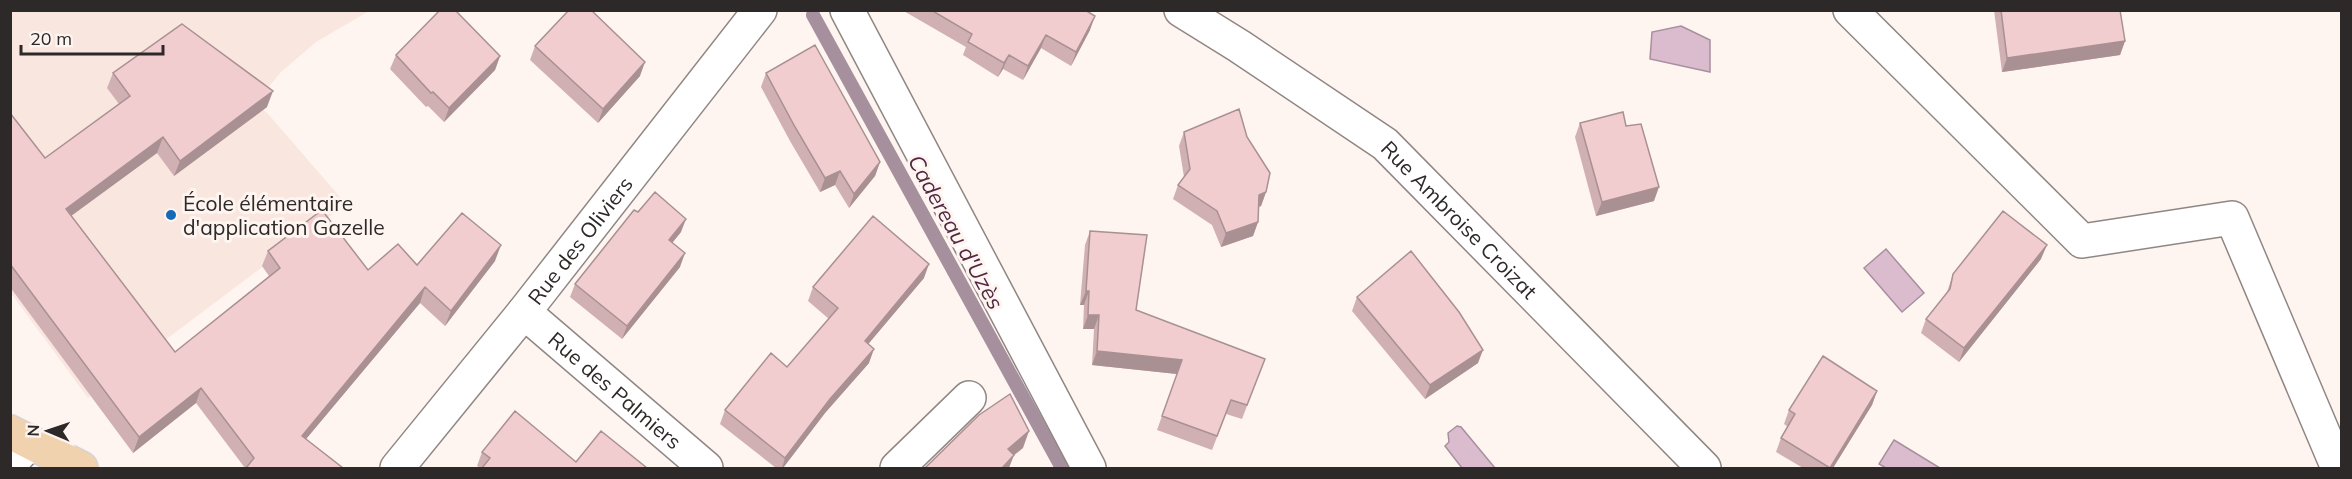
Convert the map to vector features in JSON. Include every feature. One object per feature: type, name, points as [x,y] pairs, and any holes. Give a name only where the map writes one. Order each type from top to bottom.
[{"type":"main road","points":[[17,446],[81,468]]},
{"type":"street","name":"Rue des Oliviers","points":[[397,468],[524,312],[760,10]]},
{"type":"street","points":[[847,10],[1089,468]]},
{"type":"street","name":"Rue Ambroise Croizat","points":[[1181,10],[1385,144],[1704,468]]},
{"type":"street","points":[[1850,10],[2082,241],[2232,218],[2337,468]]},
{"type":"street","name":"Rue des Palmiers","points":[[524,312],[706,468]]},
{"type":"street","points":[[897,468],[969,398]]},
{"type":"shaded area","name":"École élémentaire d'application Gazelle","points":[[10,11],[369,11],[316,42],[281,72],[255,103],[268,114],[346,204],[88,398],[11,293]]},
{"type":"shaded area","points":[[1681,26],[1710,40],[1710,72],[1650,59],[1652,32]]},
{"type":"shaded area","points":[[1886,249],[1924,293],[1902,312],[1864,268]]},
{"type":"shaded area","points":[[1457,426],[1461,427],[1495,468],[1462,468],[1445,446],[1449,442],[1448,433]]},
{"type":"shaded area","points":[[1894,440],[1940,468],[1886,468],[1879,464]]},
{"type":"building","points":[[440,10],[455,10],[500,56],[449,108],[433,92],[431,93],[396,55]]},
{"type":"building","points":[[569,10],[591,10],[645,62],[603,109],[535,46]]},
{"type":"building","points":[[931,10],[1085,10],[1095,16],[1076,52],[1046,35],[1028,66],[1009,55],[1004,63],[968,42],[972,34]]},
{"type":"building","points":[[2001,10],[2120,10],[2125,41],[2007,58]]},
{"type":"building","points":[[182,24],[273,91],[180,161],[163,137],[66,209],[175,352],[280,268],[268,251],[322,210],[368,270],[398,244],[417,265],[462,213],[501,245],[451,311],[425,287],[302,436],[343,468],[246,468],[254,458],[201,388],[139,437],[10,264],[10,113],[45,158],[130,96],[113,73]]},
{"type":"building","points":[[815,45],[880,162],[854,194],[840,171],[825,178],[766,73]]},
{"type":"building","points":[[1239,109],[1247,137],[1270,173],[1266,192],[1259,195],[1258,222],[1226,233],[1217,211],[1178,185],[1190,169],[1184,132]]},
{"type":"building","points":[[1623,112],[1626,126],[1641,124],[1659,187],[1602,202],[1580,123]]},
{"type":"building","points":[[655,192],[686,219],[669,240],[685,253],[627,326],[575,284],[634,210],[638,212]]},
{"type":"building","points":[[2003,211],[2047,245],[1964,348],[1926,319],[1950,289],[1953,274]]},
{"type":"building","points":[[873,216],[929,264],[865,341],[874,349],[830,399],[785,458],[725,410],[771,353],[787,367],[838,308],[813,287]]},
{"type":"building","points":[[1090,231],[1147,235],[1136,310],[1265,359],[1247,405],[1231,400],[1217,436],[1162,416],[1182,360],[1097,351],[1099,315],[1088,315],[1089,291],[1086,291]]},
{"type":"building","points":[[1411,251],[1459,312],[1483,350],[1430,385],[1357,297]]},
{"type":"building","points":[[1823,356],[1877,391],[1830,468],[1781,438],[1795,414],[1789,410]]},
{"type":"building","points":[[1010,394],[1029,431],[1008,449],[1014,455],[1002,468],[925,468],[979,415]]},
{"type":"building","points":[[515,411],[576,462],[601,431],[647,468],[482,468],[490,458],[482,452]]},
{"type":"waterway","name":"Cadereau d'Uzès","points":[[813,15],[1062,468]]},
{"type":"place","name":"École élémentaire d'application Gazelle","points":[[171,215]]}]
